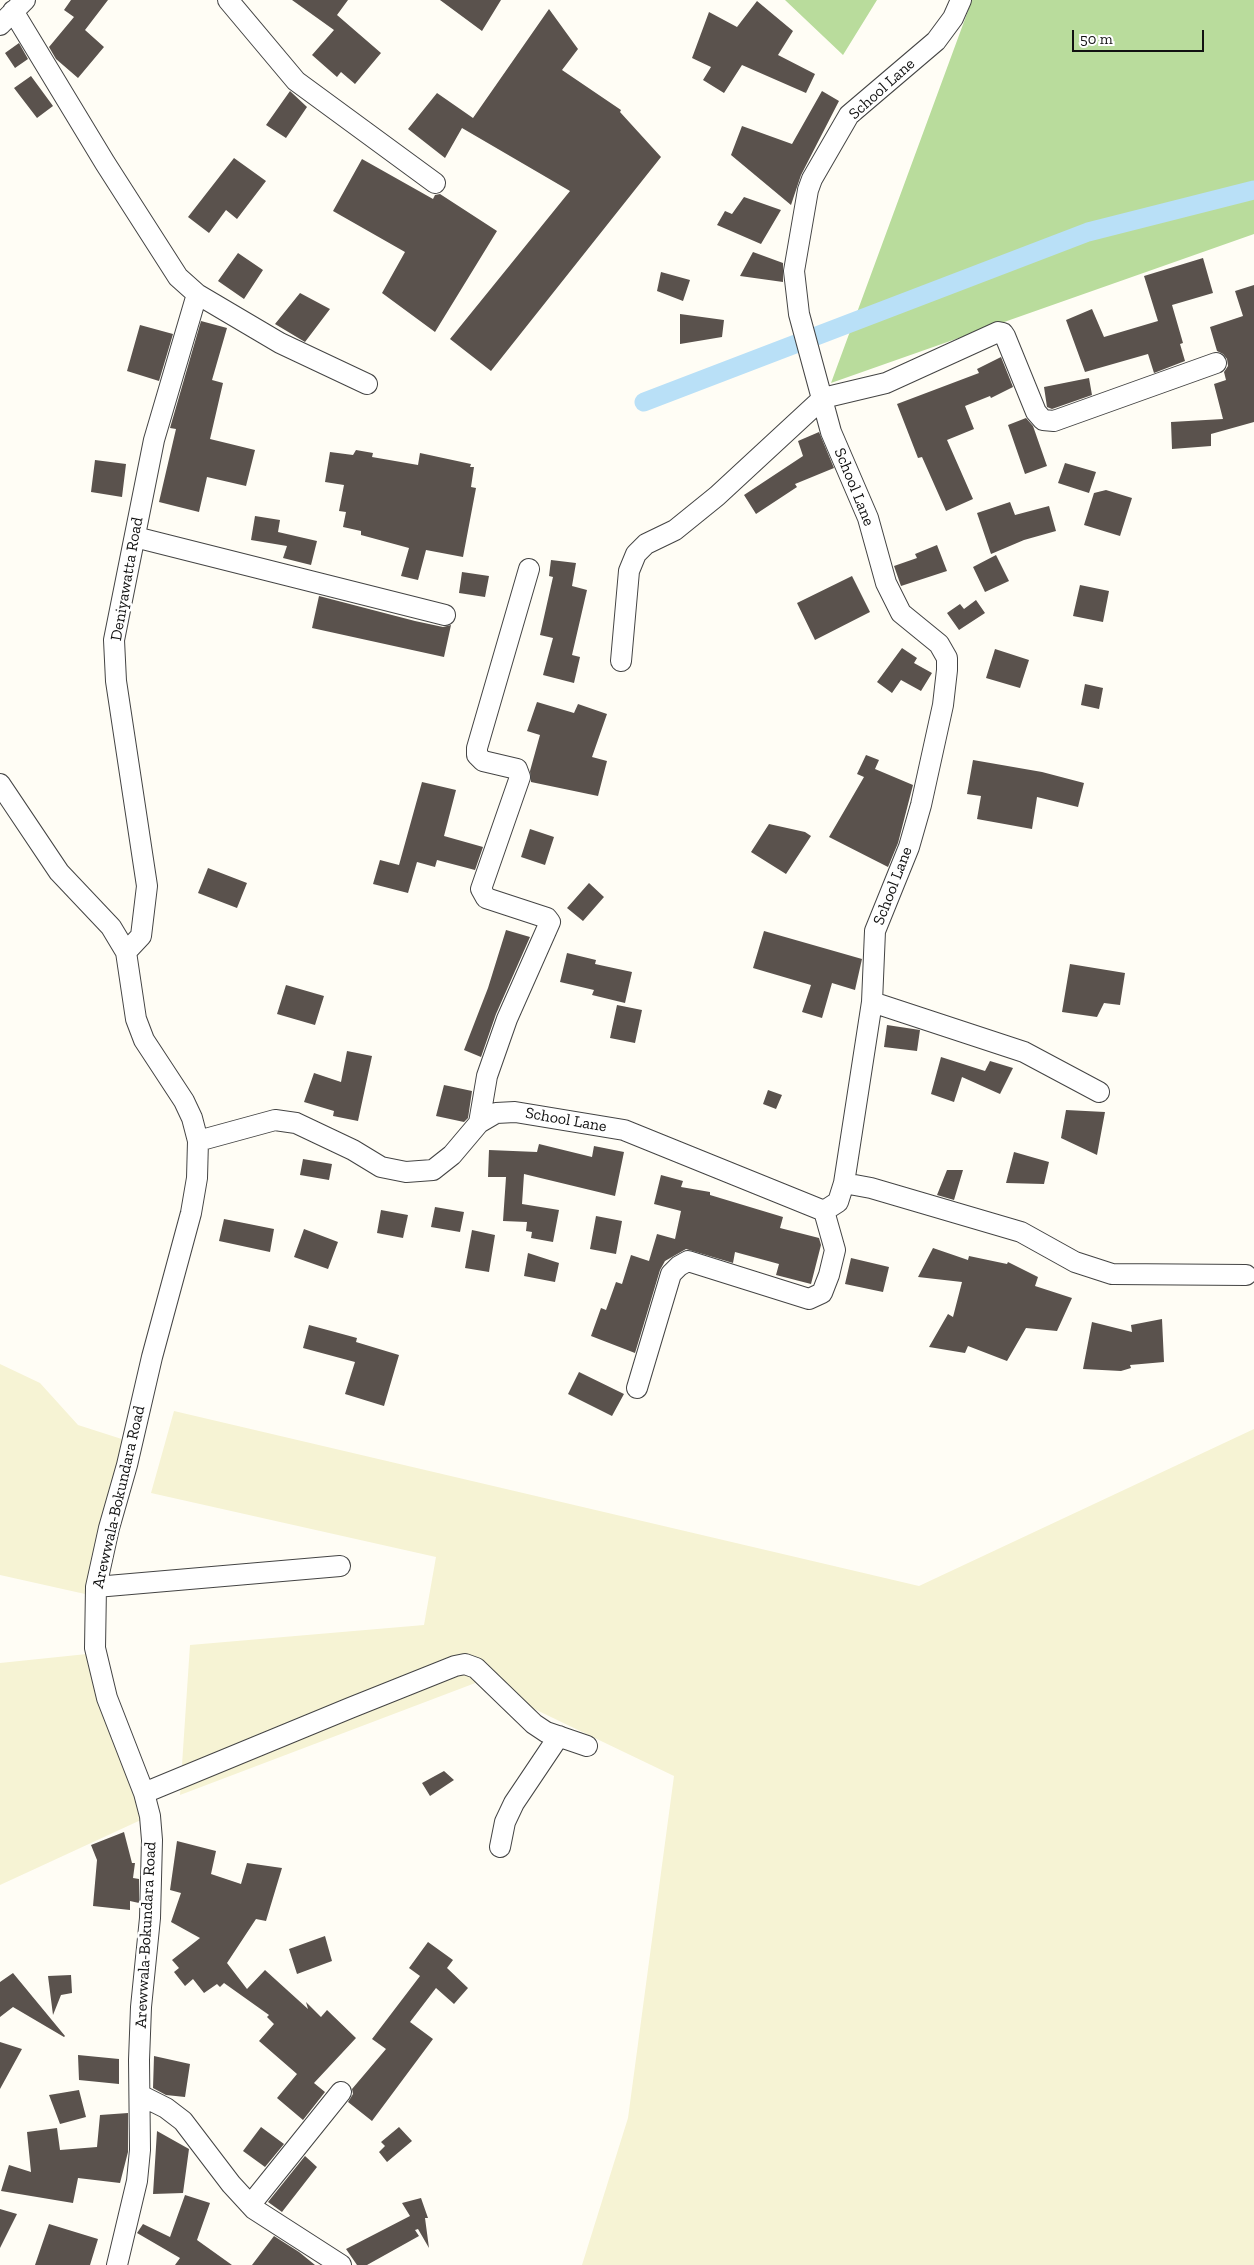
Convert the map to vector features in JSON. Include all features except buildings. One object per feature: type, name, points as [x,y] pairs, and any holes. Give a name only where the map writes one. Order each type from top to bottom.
[{"type":"street","points":[[228,0],[296,81],[435,183]]},
{"type":"street","name":"School Lane","points":[[198,1141],[275,1120],[296,1123],[353,1150],[381,1167],[406,1172],[433,1170],[452,1155],[479,1123],[496,1113],[515,1112],[624,1130],[824,1211],[838,1202],[844,1183],[872,1002],[875,931],[909,847],[921,805],[943,706],[947,658],[939,644],[901,613],[886,583],[868,518],[831,432],[799,314],[794,270],[808,190],[812,179],[850,115],[936,41],[953,18],[961,0]]},
{"type":"street","points":[[13,12],[178,277],[197,294],[280,343],[367,384]]},
{"type":"street","name":"Deniyawatta Road","points":[[126,952],[142,936],[147,886],[119,700],[115,648],[118,614],[154,440],[197,294]]},
{"type":"street","points":[[621,661],[629,571],[636,554],[646,544],[675,530],[717,496],[822,398],[886,383],[998,332],[1003,333],[1005,336],[1036,412],[1043,420],[1054,420],[1216,363]]},
{"type":"street","points":[[135,537],[446,615]]},
{"type":"street","points":[[479,1123],[481,1100],[487,1076],[507,1019],[550,922],[547,918],[486,898],[481,889],[520,777],[517,769],[483,761],[477,755],[477,748],[529,569]]},
{"type":"street","name":"Arewwala-Bokundara Road","points":[[0,784],[59,872],[111,927],[126,952],[134,1011],[144,1040],[184,1101],[192,1118],[198,1141],[196,1178],[191,1213],[152,1357],[96,1587],[95,1648],[107,1698],[144,1793],[150,1816],[152,1876],[141,2007],[140,2150],[137,2180],[118,2264]]},
{"type":"street","points":[[872,1002],[1024,1052],[1098,1092]]},
{"type":"street","points":[[844,1183],[871,1188],[1021,1232],[1075,1262],[1112,1274],[1246,1275]]},
{"type":"street","points":[[637,1388],[671,1274],[679,1266],[688,1261],[809,1299],[822,1293],[829,1275],[834,1250],[824,1211]]},
{"type":"street","points":[[96,1587],[340,1566]]},
{"type":"street","points":[[144,1793],[350,1708],[455,1666],[465,1664],[476,1668],[534,1724],[546,1732],[587,1746]]},
{"type":"street","points":[[500,1847],[505,1822],[514,1803],[559,1736]]},
{"type":"street","points":[[250,2204],[341,2092]]},
{"type":"street","points":[[140,2095],[166,2108],[183,2121],[250,2204],[341,2265]]},
{"type":"shaded area","points":[[0,1364],[40,1383],[78,1425],[131,1442],[94,1596],[0,1575]]},
{"type":"shaded area","points":[[174,1411],[919,1586],[1254,1429],[1254,2265],[582,2265],[628,2118],[674,1776],[478,1682],[180,1795],[190,1645],[424,1625],[436,1557],[151,1493]]},
{"type":"shaded area","points":[[87,1654],[143,1819],[0,1885],[0,1663]]},
{"type":"green space","points":[[785,0],[877,0],[843,55]]},
{"type":"green space","points":[[972,0],[1254,0],[1254,234],[831,383]]},
{"type":"waterway","points":[[644,402],[1088,232],[1254,190]]}]
